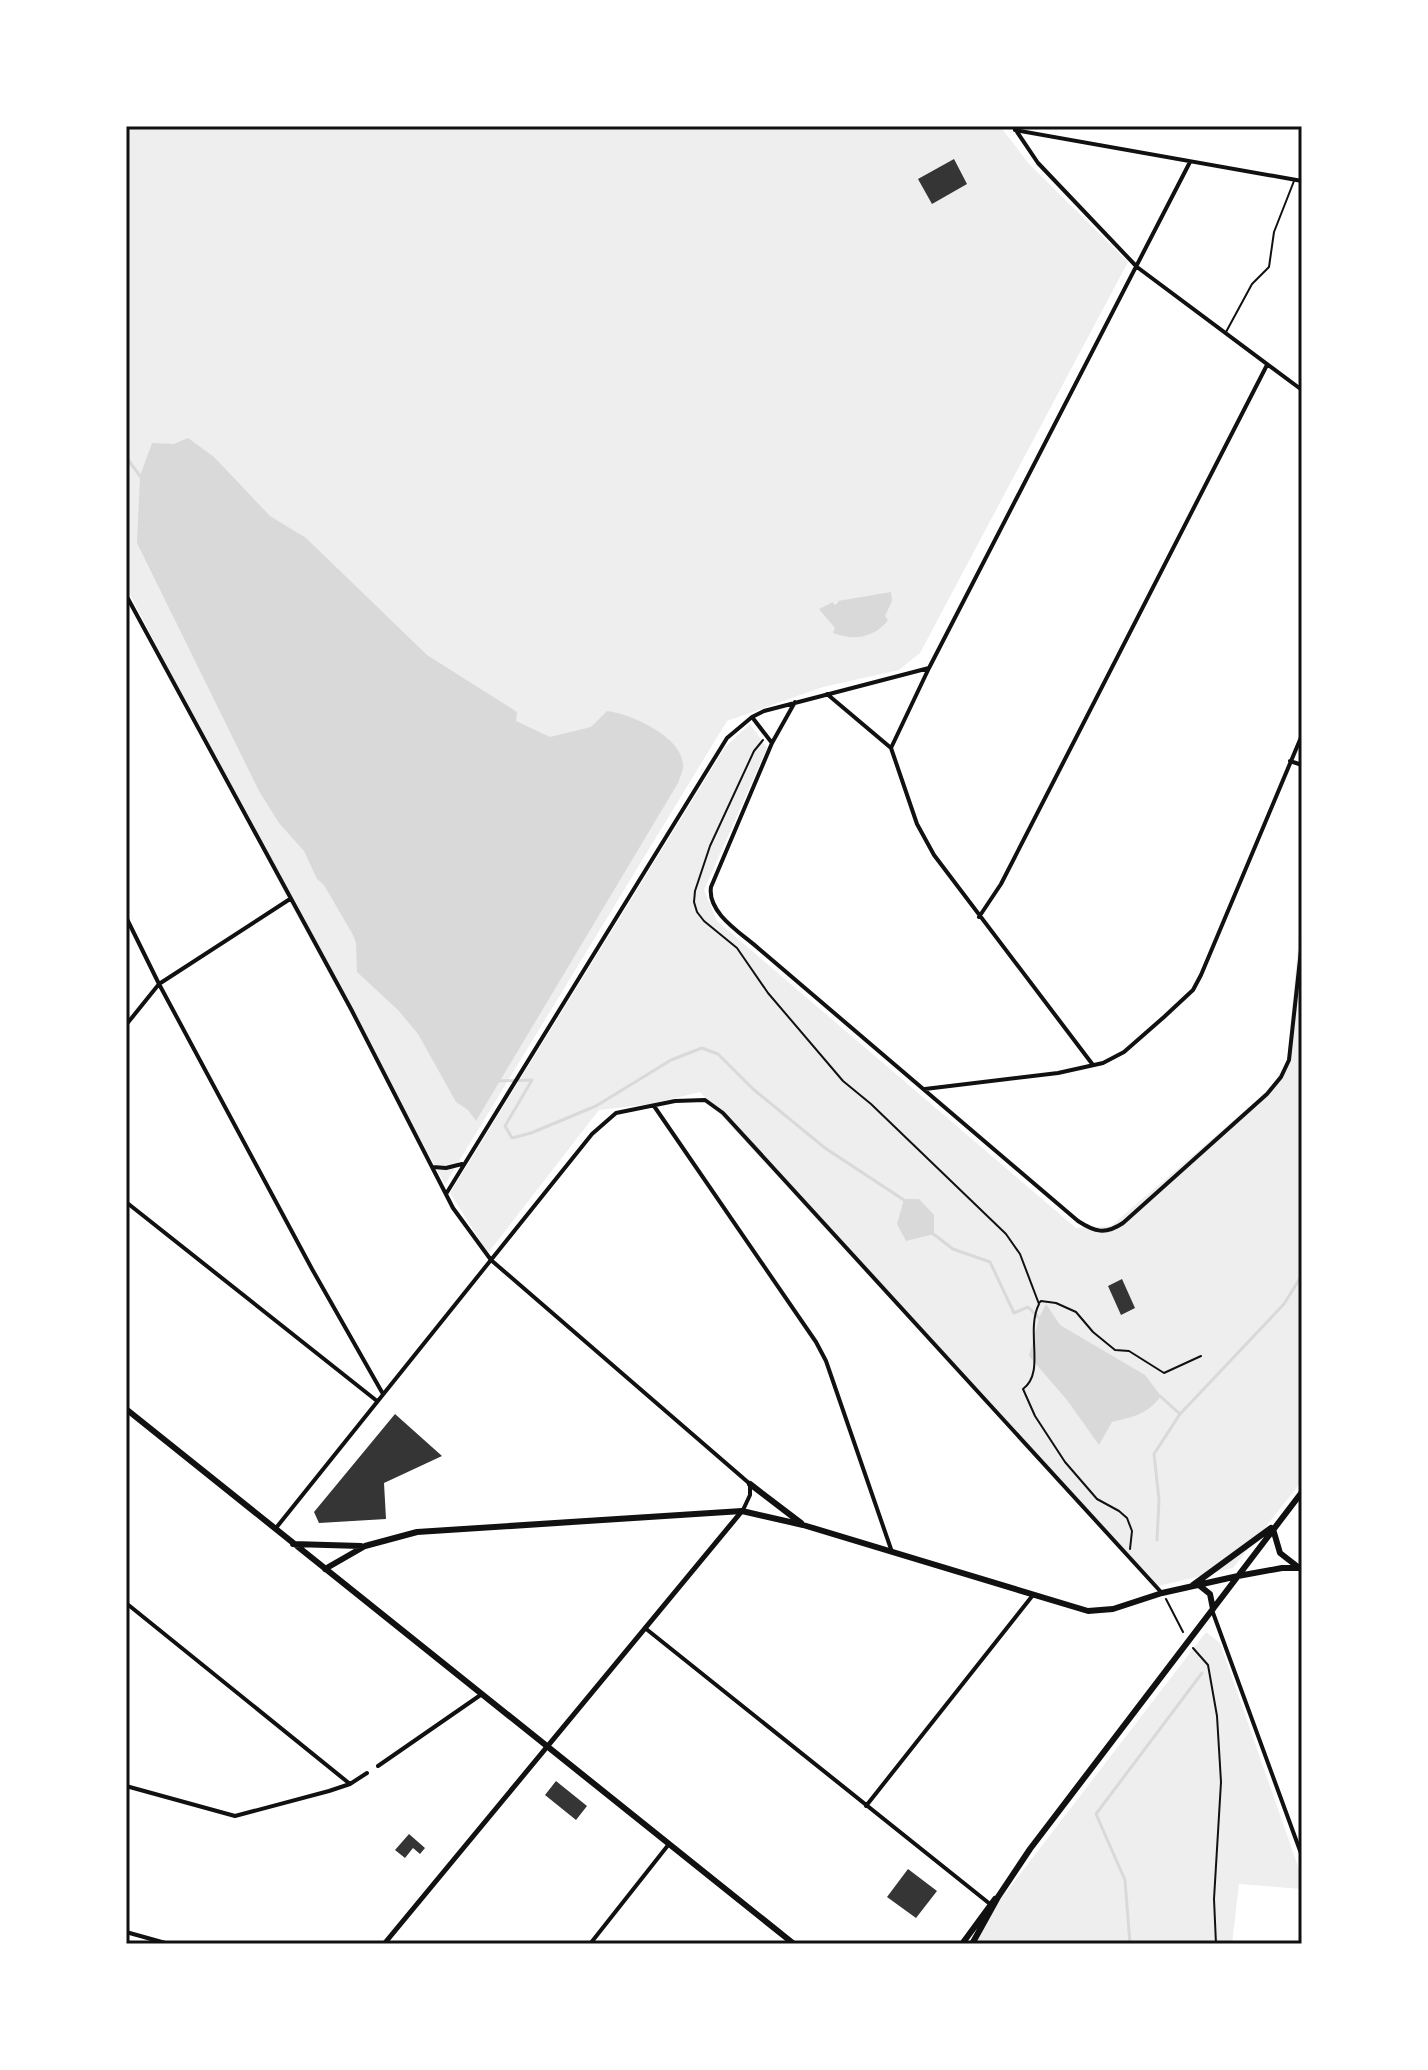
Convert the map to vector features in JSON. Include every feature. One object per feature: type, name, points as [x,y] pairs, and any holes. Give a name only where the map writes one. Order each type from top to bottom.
[{"type":"main road","points":[[126,1409],[790,1943]]},
{"type":"main road","points":[[750,1484],[803,1525]]},
{"type":"main road","points":[[962,1944],[1039,1837],[1302,1492]]},
{"type":"main road","points":[[325,1569],[365,1546],[417,1532],[742,1511],[803,1525],[1095,1611],[1238,1576],[1300,1568]]},
{"type":"main road","points":[[1275,1526],[1280,1553],[1300,1568]]},
{"type":"main road","points":[[1189,1588],[1275,1526]]},
{"type":"main road","points":[[293,1544],[365,1546]]},
{"type":"main road","points":[[1199,1586],[1211,1596],[1213,1610]]},
{"type":"main road","points":[[972,1944],[992,1905]]},
{"type":"street","points":[[1014,128],[1302,181]]},
{"type":"street","points":[[1014,128],[1045,171],[1137,267],[1302,390]]},
{"type":"street","points":[[891,748],[929,668],[1190,162]]},
{"type":"street","points":[[979,917],[1001,884],[1267,365]]},
{"type":"street","points":[[126,595],[204,735],[466,1229],[491,1260],[750,1484],[749,1499],[742,1511],[384,1944]]},
{"type":"street","points":[[446,1194],[720,749],[737,728],[752,717],[795,702],[929,668]]},
{"type":"street","points":[[827,694],[891,748],[925,840],[959,892],[1093,1065]]},
{"type":"street","points":[[795,702],[772,743],[711,887],[712,902],[728,922],[1078,1221],[1095,1231],[1108,1231],[1123,1223],[1254,1107],[1281,1077],[1289,1056],[1302,941]]},
{"type":"street","points":[[752,717],[772,743]]},
{"type":"street","points":[[925,1089],[1058,1073],[1093,1065],[1124,1052],[1187,996],[1197,984],[1302,735]]},
{"type":"street","points":[[1290,761],[1302,765]]},
{"type":"street","points":[[126,1025],[159,984],[290,899]]},
{"type":"street","points":[[126,917],[312,1269],[383,1394]]},
{"type":"street","points":[[274,1529],[592,1134],[616,1113],[698,1099],[718,1108],[1162,1593]]},
{"type":"street","points":[[654,1105],[821,1352],[892,1552]]},
{"type":"street","points":[[433,1167],[446,1168],[463,1163]]},
{"type":"street","points":[[126,1202],[377,1401]]},
{"type":"street","points":[[866,1806],[1033,1595]]},
{"type":"street","points":[[126,1603],[350,1784]]},
{"type":"street","points":[[1213,1610],[1302,1856]]},
{"type":"street","points":[[645,1628],[992,1905]]},
{"type":"street","points":[[378,1766],[482,1694]]},
{"type":"street","points":[[126,1786],[235,1816],[350,1784],[367,1773]]},
{"type":"street","points":[[590,1944],[669,1844]]},
{"type":"street","points":[[126,1932],[169,1944]]},
{"type":"lane","points":[[1226,333],[1252,284],[1269,267],[1274,232],[1294,180]]},
{"type":"path","points":[[766,736],[754,751],[710,846],[695,891],[697,912],[737,948],[768,993],[843,1081],[1006,1234],[1020,1254],[1039,1304]]},
{"type":"path","points":[[1129,1557],[1132,1531],[1127,1518],[1097,1499],[1065,1462],[1035,1416],[1023,1389],[1035,1373],[1032,1342],[1035,1314],[1041,1301],[1056,1303],[1076,1312],[1093,1332],[1115,1350],[1129,1351],[1164,1373],[1201,1356]]},
{"type":"path","points":[[1162,1593],[1189,1642],[1208,1665],[1217,1716],[1221,1782],[1214,1899],[1216,1944]]},
{"type":"shaded area","points":[[126,126],[1000,126],[1029,164],[1128,262],[920,653],[899,670],[823,687],[727,721],[445,1184],[288,899],[126,587]]},
{"type":"shaded area","points":[[188,438],[214,457],[270,516],[306,538],[427,655],[517,712],[516,721],[550,737],[591,727],[607,711],[617,713],[653,728],[674,744],[680,754],[683,766],[678,783],[476,1121],[468,1110],[456,1102],[418,1034],[398,1010],[357,972],[353,935],[324,885],[317,879],[304,851],[279,823],[259,791],[137,543],[140,476],[152,443],[174,444]]},
{"type":"shaded area","points":[[891,592],[892,601],[885,616],[888,620],[876,631],[863,636],[848,637],[833,633],[835,628],[819,609],[833,602],[834,605],[838,601]]},
{"type":"shaded area","points":[[750,724],[767,748],[704,890],[717,921],[1076,1228],[1111,1226],[1269,1090],[1287,1062],[1302,904],[1302,1481],[1233,1568],[1155,1587],[700,1092],[651,1104],[599,1110],[488,1253],[450,1193],[726,746]]},
{"type":"shaded area","points":[[904,1199],[919,1199],[934,1215],[934,1234],[906,1241],[897,1224]]},
{"type":"shaded area","points":[[1046,1304],[1060,1325],[1145,1375],[1161,1396],[1145,1411],[1112,1422],[1099,1445],[1067,1400],[1029,1356]]},
{"type":"shaded area","points":[[1206,1632],[1220,1643],[1302,1878],[1302,1889],[1239,1884],[1232,1944],[971,1944],[991,1912]]},
{"type":"building","points":[[954,159],[967,184],[932,204],[918,179]]},
{"type":"building","points":[[1122,1279],[1135,1308],[1121,1315],[1108,1286]]},
{"type":"building","points":[[395,1414],[442,1456],[384,1483],[386,1519],[319,1523],[314,1512]]},
{"type":"building","points":[[556,1781],[587,1806],[576,1820],[545,1795]]},
{"type":"building","points":[[409,1834],[425,1848],[420,1854],[413,1848],[405,1858],[395,1850]]},
{"type":"building","points":[[908,1869],[937,1891],[916,1918],[887,1897]]},
{"type":"waterway","points":[[126,457],[140,476]]},
{"type":"waterway","points":[[496,1081],[532,1080],[505,1126],[512,1138],[596,1106],[671,1060],[702,1048],[718,1054],[753,1089],[825,1148],[907,1202]]},
{"type":"waterway","points":[[932,1233],[953,1249],[990,1262],[1014,1313],[1028,1307],[1042,1321]]},
{"type":"waterway","points":[[1181,1413],[1284,1304],[1302,1275]]},
{"type":"waterway","points":[[1157,1540],[1159,1500],[1154,1454],[1180,1414],[1160,1396]]},
{"type":"waterway","points":[[1130,1944],[1125,1880],[1096,1814],[1202,1673]]}]
